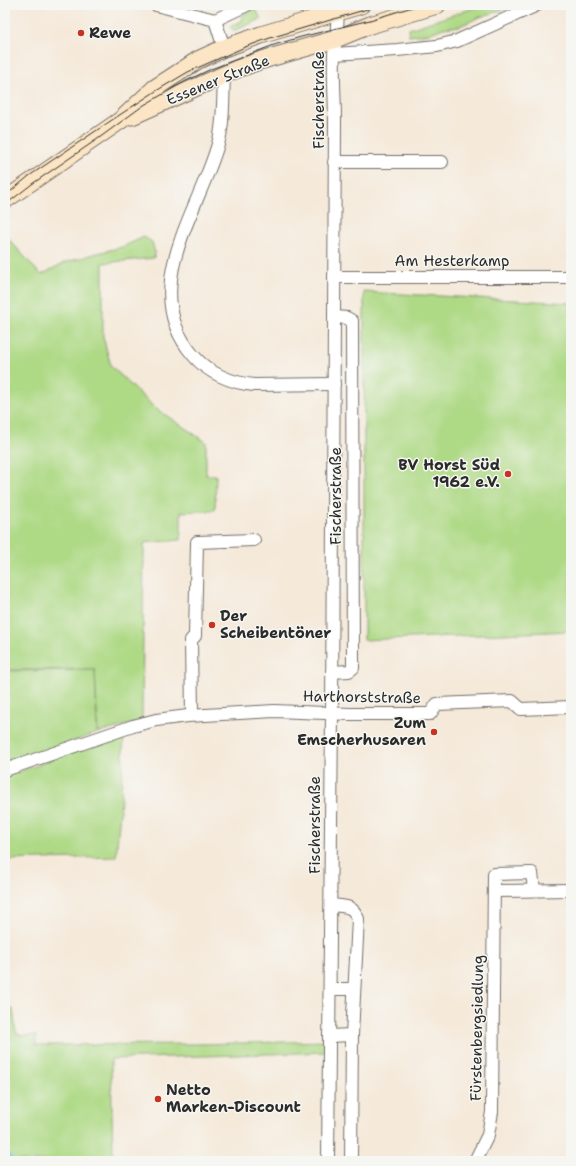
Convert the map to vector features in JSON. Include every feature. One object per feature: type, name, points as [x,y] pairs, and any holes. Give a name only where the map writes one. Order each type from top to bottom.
[{"type":"main road","name":"Essener Straße","points":[[5,200],[121,120],[155,88],[198,60],[224,48],[337,8],[361,5]]},
{"type":"main road","name":"Essener Straße","points":[[121,120],[259,61],[335,47],[370,25],[437,5]]},
{"type":"street","points":[[156,5],[215,20],[247,5]]},
{"type":"street","points":[[337,8],[335,47],[397,50],[437,46],[457,41],[537,5]]},
{"type":"street","points":[[215,20],[224,48]]},
{"type":"street","name":"Fischerstraße","points":[[335,47],[331,906],[329,1036],[340,1114],[351,1161]]},
{"type":"street","points":[[224,75],[219,142],[206,180],[185,225],[176,255],[170,293],[174,323],[186,348],[195,358],[216,374],[230,381],[254,385],[334,384]]},
{"type":"street","name":"Fischerstraße","points":[[334,162],[442,162]]},
{"type":"street","name":"Am Hesterkamp","points":[[334,277],[571,277]]},
{"type":"street","name":"Fischerstraße","points":[[332,672],[349,671],[353,668],[352,321],[347,318],[334,317]]},
{"type":"street","points":[[192,715],[192,640],[195,636],[197,542],[254,540]]},
{"type":"street","name":"Harthorststraße","points":[[5,770],[133,726],[156,720],[192,715],[274,711],[430,714],[436,704],[512,701],[521,709],[571,707]]},
{"type":"street","name":"Fürstenbergsiedlung","points":[[475,1161],[488,1135],[492,1112],[494,874],[532,873],[534,890]]},
{"type":"street","points":[[494,891],[571,890]]},
{"type":"street","name":"Fischerstraße","points":[[328,1161],[340,1114],[352,1035],[358,919],[355,912],[348,907],[331,906]]},
{"type":"street","points":[[330,989],[354,989]]},
{"type":"street","points":[[329,1036],[352,1035]]},
{"type":"green space","points":[[483,5],[524,5],[517,10],[505,9],[480,17],[460,26],[443,28],[429,34],[409,36],[409,29]]},
{"type":"green space","points":[[256,9],[261,19],[236,30],[233,30],[230,27],[243,20],[241,15]]},
{"type":"green space","points":[[5,235],[41,275],[64,263],[122,247],[144,237],[152,242],[155,253],[154,258],[103,263],[103,337],[111,366],[155,408],[206,442],[206,475],[216,475],[215,510],[181,512],[181,540],[144,543],[142,721],[98,733],[95,669],[5,670]]},
{"type":"green space","points":[[364,292],[571,303],[571,631],[364,640]]},
{"type":"green space","points":[[95,670],[97,733],[5,765],[5,671]]},
{"type":"green space","points":[[124,733],[121,800],[116,857],[5,860],[5,777]]},
{"type":"green space","points":[[5,1009],[13,1009],[16,1032],[21,1036],[36,1035],[36,1045],[329,1041],[329,1052],[111,1059],[113,1161],[5,1161]]},
{"type":"waterway","points":[[5,1151],[12,1161]]},
{"type":"tram line","points":[[5,196],[29,176],[156,91],[188,72],[245,47],[270,38],[381,5]]},
{"type":"tram line","points":[[5,205],[32,184],[144,105],[186,81],[211,69],[274,45],[370,20],[419,5]]},
{"type":"place","name":"Rewe","points":[[81,33]]},
{"type":"place","name":"BV Horst Süd 1962 e.V.","points":[[508,474]]},
{"type":"place","name":"Der Scheibentöner","points":[[212,625]]},
{"type":"place","name":"Zum Emscherhusaren","points":[[434,732]]},
{"type":"place","name":"Netto Marken-Discount","points":[[158,1099]]}]
